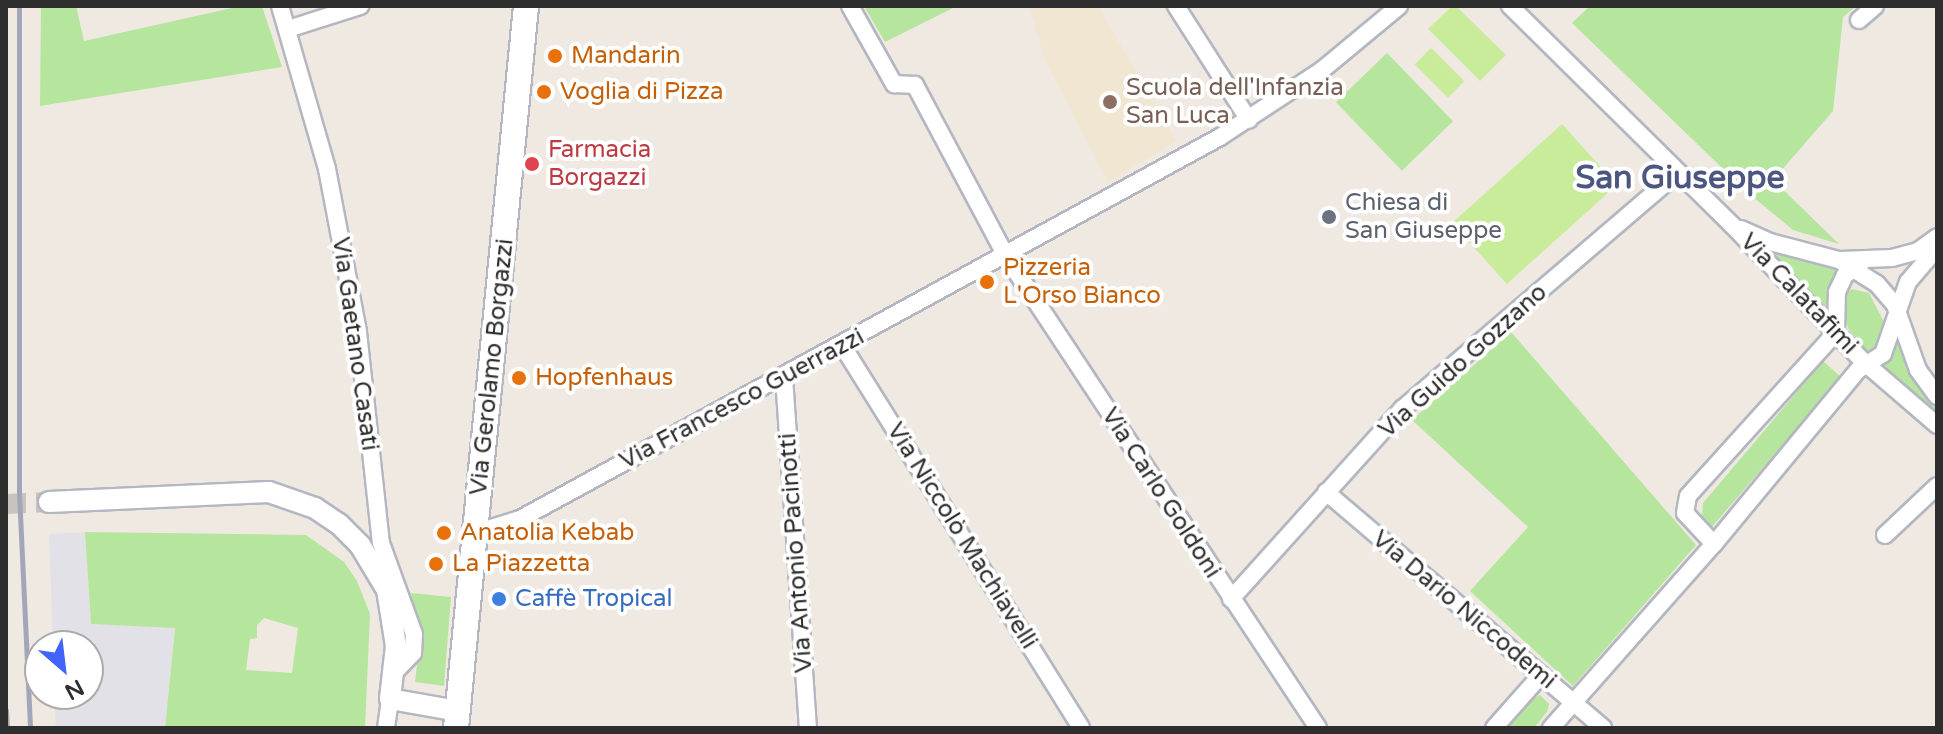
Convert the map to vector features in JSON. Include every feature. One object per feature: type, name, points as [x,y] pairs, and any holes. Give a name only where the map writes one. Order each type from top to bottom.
[{"type":"main road","name":"Via Gerolamo Borgazzi","points":[[457,719],[526,6]]},
{"type":"street","name":"Via Gaetano Casati","points":[[280,6],[327,169],[358,332],[381,543],[414,634],[413,653],[393,674]]},
{"type":"street","points":[[288,29],[360,6]]},
{"type":"street","points":[[850,6],[894,84],[915,85],[1006,256]]},
{"type":"street","points":[[1176,6],[1249,120]]},
{"type":"street","name":"Via Francesco Guerrazzi","points":[[475,533],[520,519],[1006,256],[1249,120],[1322,70],[1399,6]]},
{"type":"street","name":"Via Calatafimi","points":[[1510,6],[1865,363],[1937,425]]},
{"type":"street","points":[[1859,20],[1875,6]]},
{"type":"street","name":"Via Guido Gozzano","points":[[1231,599],[1402,409],[1677,173]]},
{"type":"street","name":"Via Calatafimi","points":[[1726,220],[1770,242],[1853,263],[1882,289],[1898,312],[1918,370],[1937,396]]},
{"type":"street","points":[[1714,544],[1685,513],[1688,496],[1836,332],[1837,292],[1853,263],[1918,251],[1937,237]]},
{"type":"street","points":[[1551,728],[1714,544],[1865,363],[1886,349],[1908,282],[1937,248]]},
{"type":"street","name":"Via Carlo Goldoni","points":[[1006,256],[1318,728]]},
{"type":"street","name":"Via Niccolò Machiavelli","points":[[842,345],[1081,728]]},
{"type":"street","name":"Via Antonio Pacinotti","points":[[784,377],[808,728]]},
{"type":"street","points":[[1885,535],[1937,486]]},
{"type":"street","points":[[49,502],[251,492],[284,495],[339,524],[370,558],[392,606],[396,646],[386,728]]},
{"type":"street","name":"Via Dario Niccodemi","points":[[1326,492],[1603,728]]},
{"type":"street","points":[[1494,728],[1541,675]]},
{"type":"street","points":[[390,699],[457,719]]},
{"type":"shaded area","name":"Scuola dell'Infanzia San Luca","points":[[1029,6],[1098,6],[1176,141],[1108,182],[1045,60]]},
{"type":"shaded area","points":[[85,532],[91,624],[175,627],[165,728],[56,728],[55,710],[104,710],[104,630],[52,630],[49,534]]},
{"type":"green space","points":[[41,6],[76,6],[84,41],[241,6],[262,6],[282,67],[40,106]]},
{"type":"green space","points":[[864,6],[957,6],[885,42]]},
{"type":"green space","points":[[1452,6],[1456,6],[1506,55],[1480,81],[1428,29]]},
{"type":"green space","points":[[1590,6],[1856,6],[1843,17],[1833,111],[1773,180],[1839,244],[1793,230],[1747,192],[1572,23]]},
{"type":"green space","points":[[1431,48],[1464,81],[1448,97],[1415,64]]},
{"type":"green space","points":[[1387,53],[1453,121],[1402,171],[1336,102]]},
{"type":"green space","points":[[1562,124],[1617,185],[1507,284],[1452,223]]},
{"type":"green space","points":[[1765,248],[1841,269],[1832,280],[1826,307]]},
{"type":"green space","points":[[1852,289],[1869,293],[1884,322],[1880,347],[1874,351],[1863,349],[1848,328],[1843,313],[1845,295]]},
{"type":"green space","points":[[1511,332],[1696,545],[1573,686],[1470,591],[1528,527],[1412,420]]},
{"type":"green space","points":[[1898,337],[1926,394],[1937,404],[1937,416],[1881,366]]},
{"type":"green space","points":[[1823,361],[1841,377],[1711,528],[1702,519],[1703,503]]},
{"type":"green space","points":[[85,532],[306,535],[344,562],[357,581],[370,614],[365,728],[165,728],[175,628],[91,624]],"holes":[[[264,618],[298,628],[292,673],[246,670],[250,639],[257,638],[257,625]]]},
{"type":"green space","points":[[411,593],[451,597],[444,686],[415,682],[419,649]]},
{"type":"green space","points":[[1540,695],[1549,704],[1547,712],[1534,728],[1507,728],[1532,699]]},
{"type":"tunnel","points":[[6,504],[49,502]]},
{"type":"railway","points":[[19,6],[19,493],[30,728]]},
{"type":"railway","points":[[6,710],[7,728]]},
{"type":"place","name":"Mandarin","points":[[555,56]]},
{"type":"place","name":"Voglia di Pizza","points":[[544,92]]},
{"type":"place","name":"Scuola dell'Infanzia San Luca","points":[[1110,102]]},
{"type":"place","name":"Farmacia Borgazzi","points":[[532,164]]},
{"type":"place","name":"Chiesa di San Giuseppe","points":[[1329,217]]},
{"type":"place","name":"Pizzeria L'Orso Bianco","points":[[987,282]]},
{"type":"place","name":"Hopfenhaus","points":[[519,378]]},
{"type":"place","name":"Anatolia Kebab","points":[[444,533]]},
{"type":"place","name":"La Piazzetta","points":[[436,564]]},
{"type":"place","name":"Caffè Tropical","points":[[499,599]]},
{"type":"district","name":"San Giuseppe","points":[[1680,178]]}]
